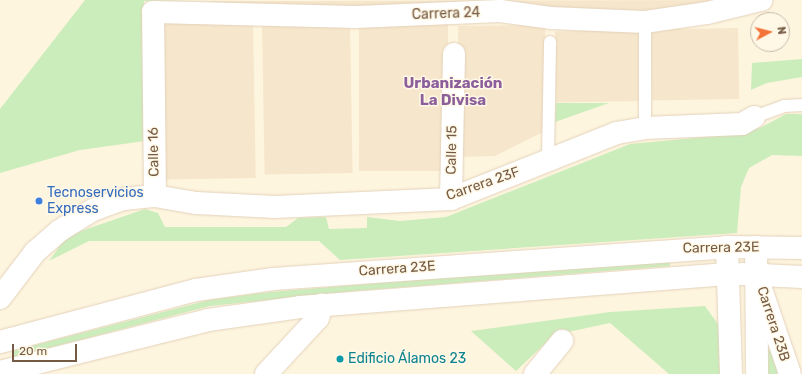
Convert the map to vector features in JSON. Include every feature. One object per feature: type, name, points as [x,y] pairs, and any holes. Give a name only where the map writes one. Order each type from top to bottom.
[{"type":"street","name":"Carrera 24","points":[[153,12],[356,17],[500,11],[550,18],[645,22],[707,14],[761,0]]},
{"type":"street","name":"Calle 16","points":[[0,298],[35,252],[59,231],[93,210],[124,199],[155,196],[153,12]]},
{"type":"street","name":"Calle 15","points":[[451,198],[454,54]]},
{"type":"street","name":"Carrera 23F","points":[[155,196],[196,203],[275,208],[451,198],[617,133],[645,128],[742,124],[754,117]]},
{"type":"street","name":"Carrera 23E","points":[[0,342],[196,290],[273,279],[727,247],[802,248]]},
{"type":"street","points":[[727,247],[731,374]]},
{"type":"street","points":[[756,247],[757,374]]},
{"type":"street","name":"Carrera 23E","points":[[0,372],[208,320],[322,305],[728,274],[802,277]]},
{"type":"street","name":"Carrera 23B","points":[[756,274],[790,374]]},
{"type":"street","points":[[266,374],[318,318],[322,305]]},
{"type":"street","points":[[535,374],[562,342]]},
{"type":"lane","points":[[645,22],[645,128]]},
{"type":"lane","points":[[548,159],[550,42]]},
{"type":"lane","name":"Carrera 23F","points":[[754,117],[784,106],[802,105]]},
{"type":"shaded area","points":[[745,0],[653,14],[257,8],[207,1]]},
{"type":"shaded area","points":[[253,21],[256,178],[165,180],[162,23]]},
{"type":"shaded area","points":[[359,23],[448,23],[448,171],[359,171]]},
{"type":"shaded area","points":[[350,24],[353,173],[265,175],[262,26]]},
{"type":"shaded area","points":[[545,25],[547,130],[495,156],[459,157],[458,26]]},
{"type":"shaded area","points":[[738,28],[739,99],[652,101],[651,30]]},
{"type":"shaded area","points":[[641,30],[642,101],[556,102],[555,32]]},
{"type":"green space","points":[[85,0],[189,0],[144,1],[145,141],[80,150],[0,173],[0,109]]},
{"type":"green space","points":[[802,59],[802,77],[767,83],[751,90],[752,63]]},
{"type":"green space","points":[[556,103],[609,103],[555,122]]},
{"type":"green space","points":[[786,114],[802,114],[802,156],[772,155],[749,168],[741,187],[737,233],[340,260],[319,241],[89,241],[49,261],[64,240],[78,232],[145,209],[158,213],[165,227],[286,227],[298,218],[326,217],[329,229],[367,228],[367,217],[400,221],[446,217],[630,144],[738,134],[760,128]]},
{"type":"green space","points":[[670,259],[670,266],[355,291],[210,306],[14,357],[12,351],[209,300],[270,292]]},
{"type":"green space","points":[[705,306],[723,331],[720,374],[669,374],[610,323],[554,335],[516,371],[471,331],[610,312]]},
{"type":"green space","points":[[771,350],[778,374],[768,374],[766,351]]},
{"type":"place","name":"Tecnoservicios Express","points":[[39,201]]},
{"type":"place","name":"Edificio Álamos 23","points":[[340,359]]},
{"type":"district","name":"Urbanización La Divisa","points":[[453,92]]}]
